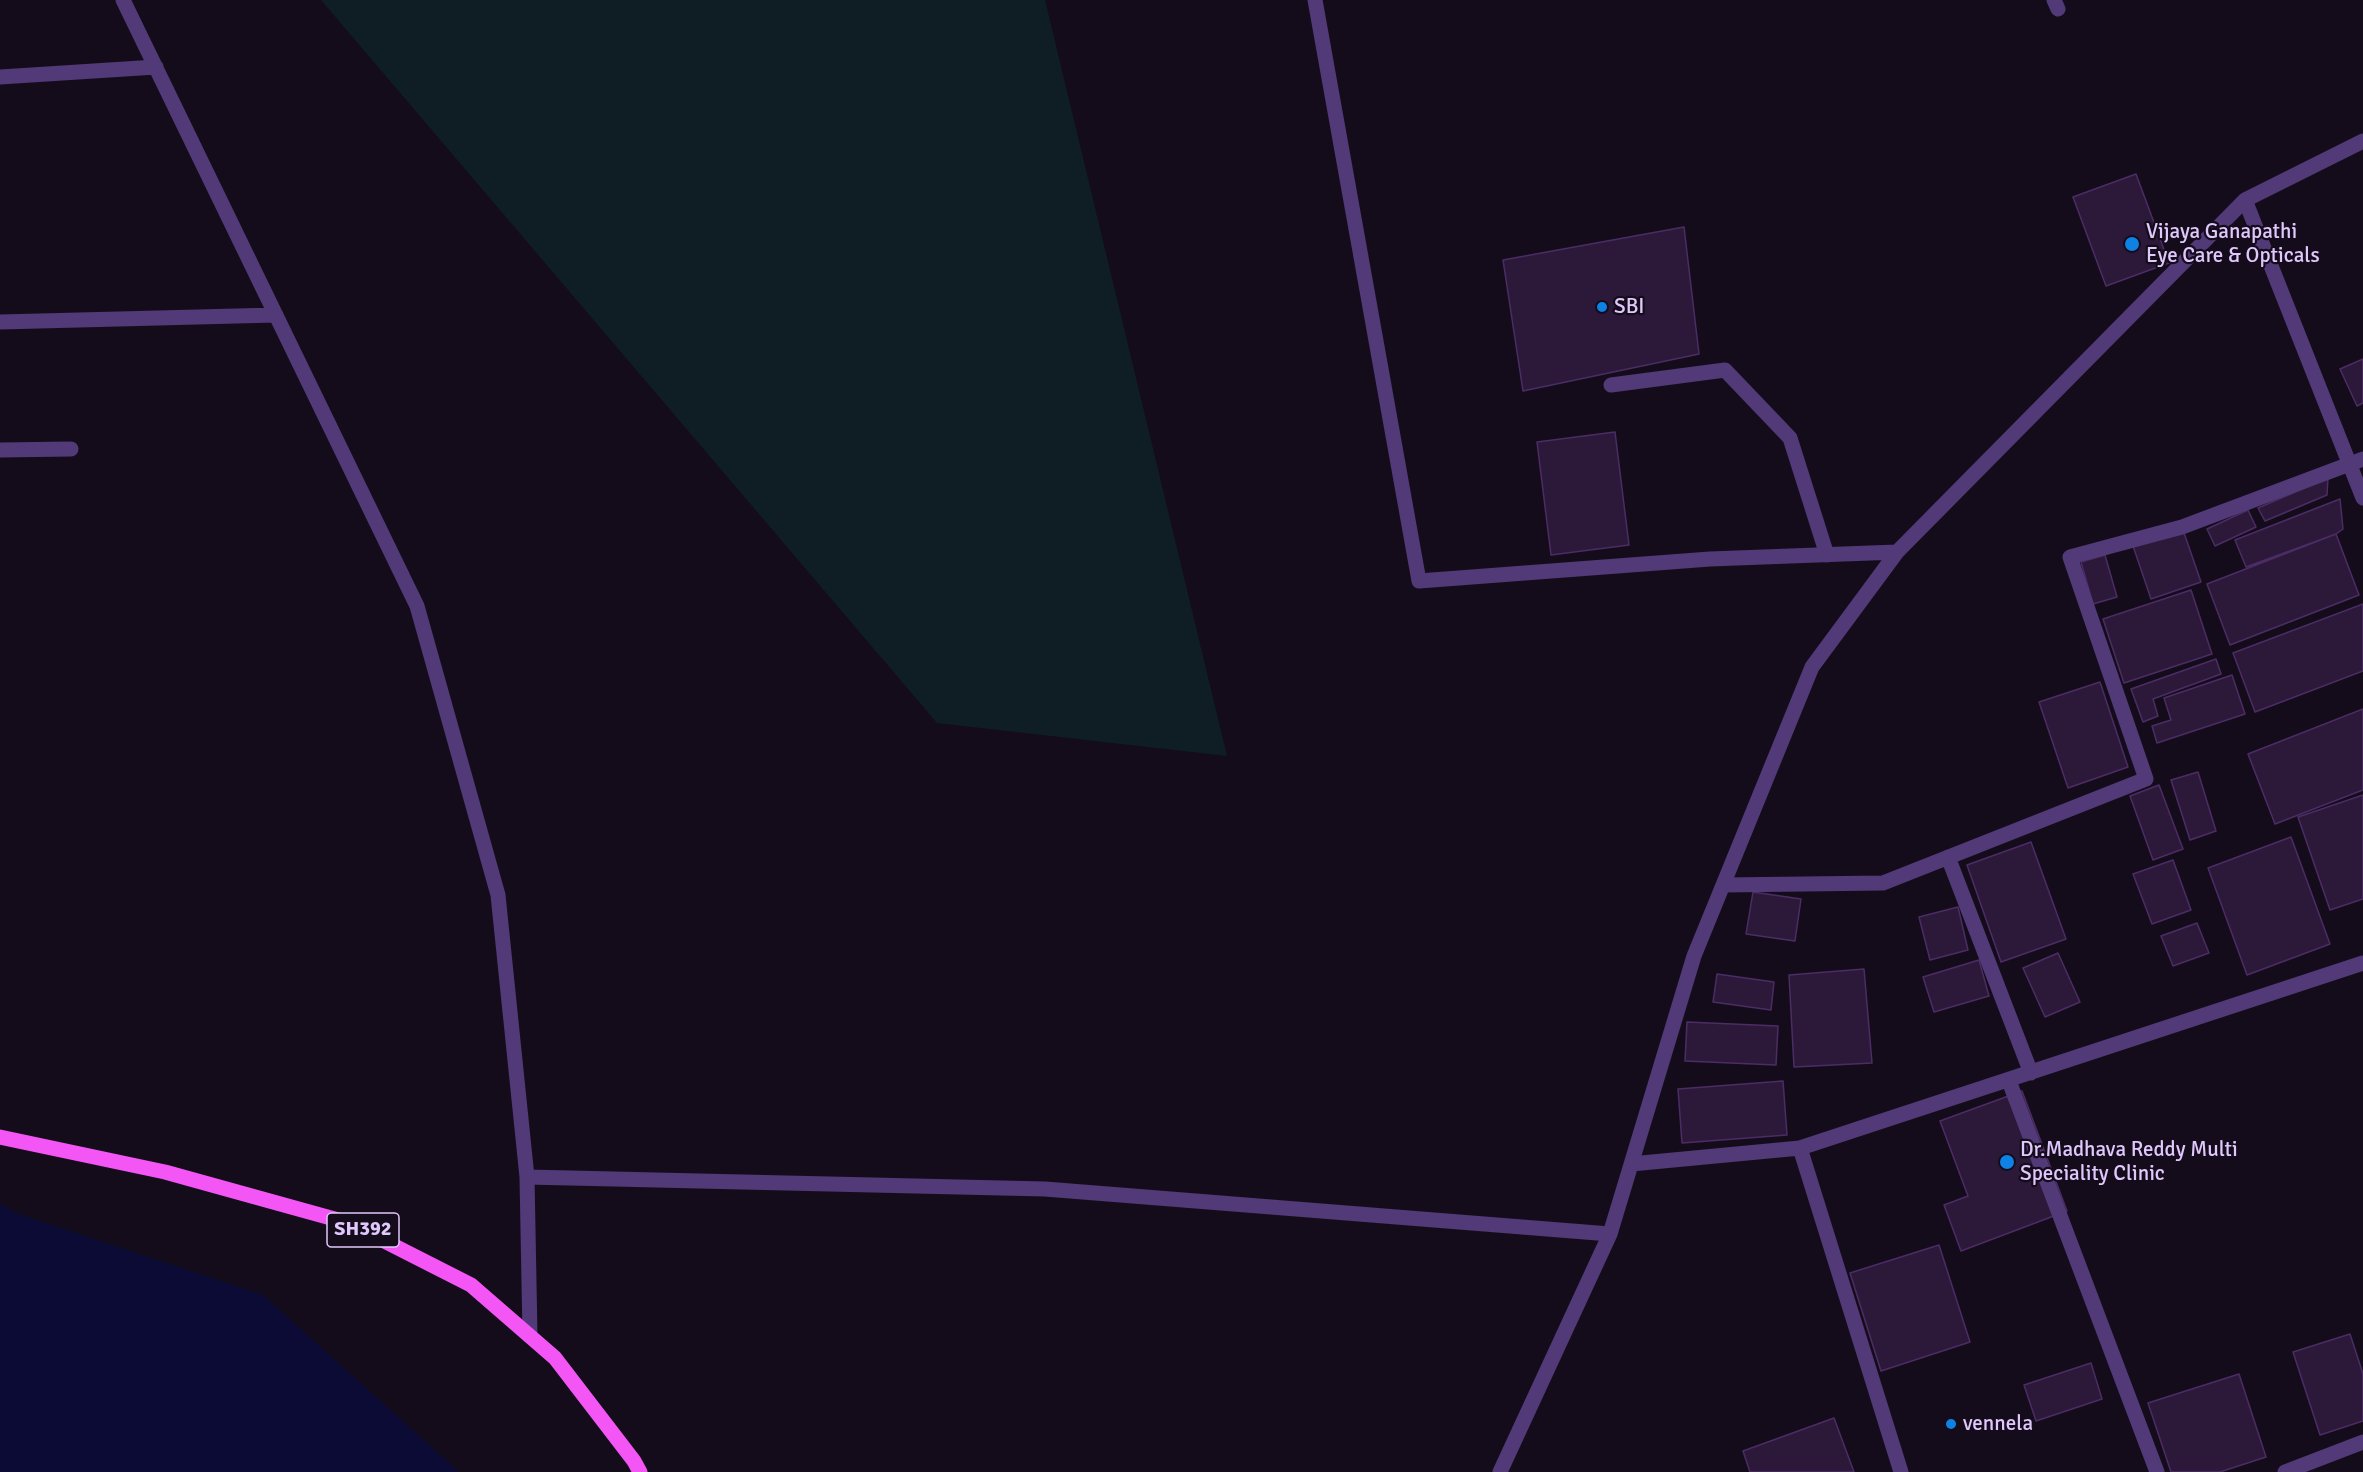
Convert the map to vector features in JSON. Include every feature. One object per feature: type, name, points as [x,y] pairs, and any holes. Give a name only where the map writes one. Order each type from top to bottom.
[{"type":"main road","name":"SH392","points":[[0,1137],[165,1172],[350,1223],[471,1285],[555,1358],[640,1472]]},
{"type":"street","points":[[123,0],[417,606],[498,895],[527,1177],[530,1336]]},
{"type":"street","points":[[1315,0],[1419,581],[1710,559],[1897,552]]},
{"type":"street","points":[[0,77],[156,67]]},
{"type":"street","points":[[1497,1471],[1610,1234],[1695,956],[1812,667],[1897,552],[2245,200],[2363,141]]},
{"type":"street","points":[[2245,200],[2356,462],[2363,498]]},
{"type":"street","points":[[0,322],[276,315]]},
{"type":"street","points":[[1611,385],[1725,370],[1790,438],[1827,555]]},
{"type":"street","points":[[0,450],[71,449]]},
{"type":"street","points":[[1723,885],[1884,883],[2145,779],[2070,557],[2182,527],[2356,462]]},
{"type":"street","points":[[1948,857],[2031,1074]]},
{"type":"street","points":[[1631,1164],[1800,1148],[2031,1074],[2363,963]]},
{"type":"street","points":[[2009,1081],[2157,1472]]},
{"type":"street","points":[[1800,1148],[1900,1472]]},
{"type":"street","points":[[527,1177],[1045,1189],[1610,1234]]},
{"type":"street","points":[[2285,1472],[2363,1442]]},
{"type":"shaded area","points":[[321,0],[1045,0],[1227,756],[937,723]]},
{"type":"shaded area","points":[[0,1204],[16,1213],[263,1295],[459,1472],[0,1472]]},
{"type":"building","points":[[2136,174],[2169,263],[2106,286],[2073,197]]},
{"type":"building","name":"SBI","points":[[1684,227],[1699,354],[1523,391],[1503,260]]},
{"type":"building","points":[[2363,359],[2363,403],[2357,406],[2340,369]]},
{"type":"building","points":[[1615,432],[1629,545],[1551,555],[1537,442]]},
{"type":"building","points":[[2328,478],[2327,495],[2265,521],[2258,508]]},
{"type":"building","points":[[2340,499],[2343,529],[2336,534],[2246,567],[2235,540]]},
{"type":"building","points":[[2248,510],[2256,527],[2215,546],[2207,529]]},
{"type":"building","points":[[2182,527],[2201,582],[2151,599],[2132,543]]},
{"type":"building","points":[[2336,534],[2359,595],[2230,645],[2207,584]]},
{"type":"building","points":[[2105,555],[2117,597],[2093,604],[2081,562]]},
{"type":"building","points":[[2191,590],[2212,654],[2124,683],[2103,619]]},
{"type":"building","points":[[2363,604],[2363,671],[2255,712],[2233,653]]},
{"type":"building","points":[[2216,659],[2221,674],[2153,699],[2158,716],[2143,722],[2131,689]]},
{"type":"building","points":[[2232,675],[2245,714],[2157,743],[2152,726],[2171,720],[2164,698]]},
{"type":"building","points":[[2100,682],[2128,767],[2068,788],[2039,702]]},
{"type":"building","points":[[2363,709],[2363,790],[2275,824],[2248,754]]},
{"type":"building","points":[[2198,772],[2216,831],[2190,840],[2171,780]]},
{"type":"building","points":[[2159,785],[2183,849],[2153,860],[2130,796]]},
{"type":"building","points":[[2363,795],[2363,899],[2330,910],[2298,817]]},
{"type":"building","points":[[2291,837],[2330,944],[2247,975],[2208,868]]},
{"type":"building","points":[[2031,842],[2066,939],[2001,962],[1967,865]]},
{"type":"building","points":[[2173,860],[2191,910],[2152,924],[2133,874]]},
{"type":"building","points":[[1753,892],[1801,899],[1795,941],[1746,934]]},
{"type":"building","points":[[1958,907],[1968,950],[1930,960],[1919,917]]},
{"type":"building","points":[[2197,923],[2209,953],[2173,966],[2161,936]]},
{"type":"building","points":[[2058,953],[2080,1002],[2045,1017],[2023,968]]},
{"type":"building","points":[[1979,960],[1989,996],[1934,1012],[1923,977]]},
{"type":"building","points":[[1864,969],[1872,1063],[1794,1067],[1789,975]]},
{"type":"building","points":[[1717,974],[1774,982],[1771,1010],[1713,1002]]},
{"type":"building","points":[[1687,1022],[1778,1026],[1776,1065],[1685,1061]]},
{"type":"building","points":[[1783,1081],[1787,1135],[1682,1143],[1678,1089]]},
{"type":"building","points":[[2022,1091],[2067,1211],[1961,1251],[1944,1205],[1968,1196],[1940,1121]]},
{"type":"building","points":[[1939,1245],[1970,1342],[1881,1371],[1850,1273]]},
{"type":"building","points":[[2350,1334],[2363,1374],[2363,1421],[2320,1435],[2293,1352]]},
{"type":"building","points":[[2091,1363],[2102,1399],[2036,1421],[2024,1385]]},
{"type":"building","points":[[2239,1374],[2266,1457],[2220,1472],[2171,1472],[2148,1403]]},
{"type":"building","points":[[1834,1418],[1854,1472],[1750,1472],[1743,1451]]},
{"type":"place","name":"Vijaya Ganapathi Eye Care & Opticals","points":[[2132,244]]},
{"type":"place","name":"SBI","points":[[1602,307]]},
{"type":"place","name":"Dr.Madhava Reddy Multi Speciality Clinic","points":[[2007,1162]]},
{"type":"place","name":"vennela","points":[[1951,1424]]}]
